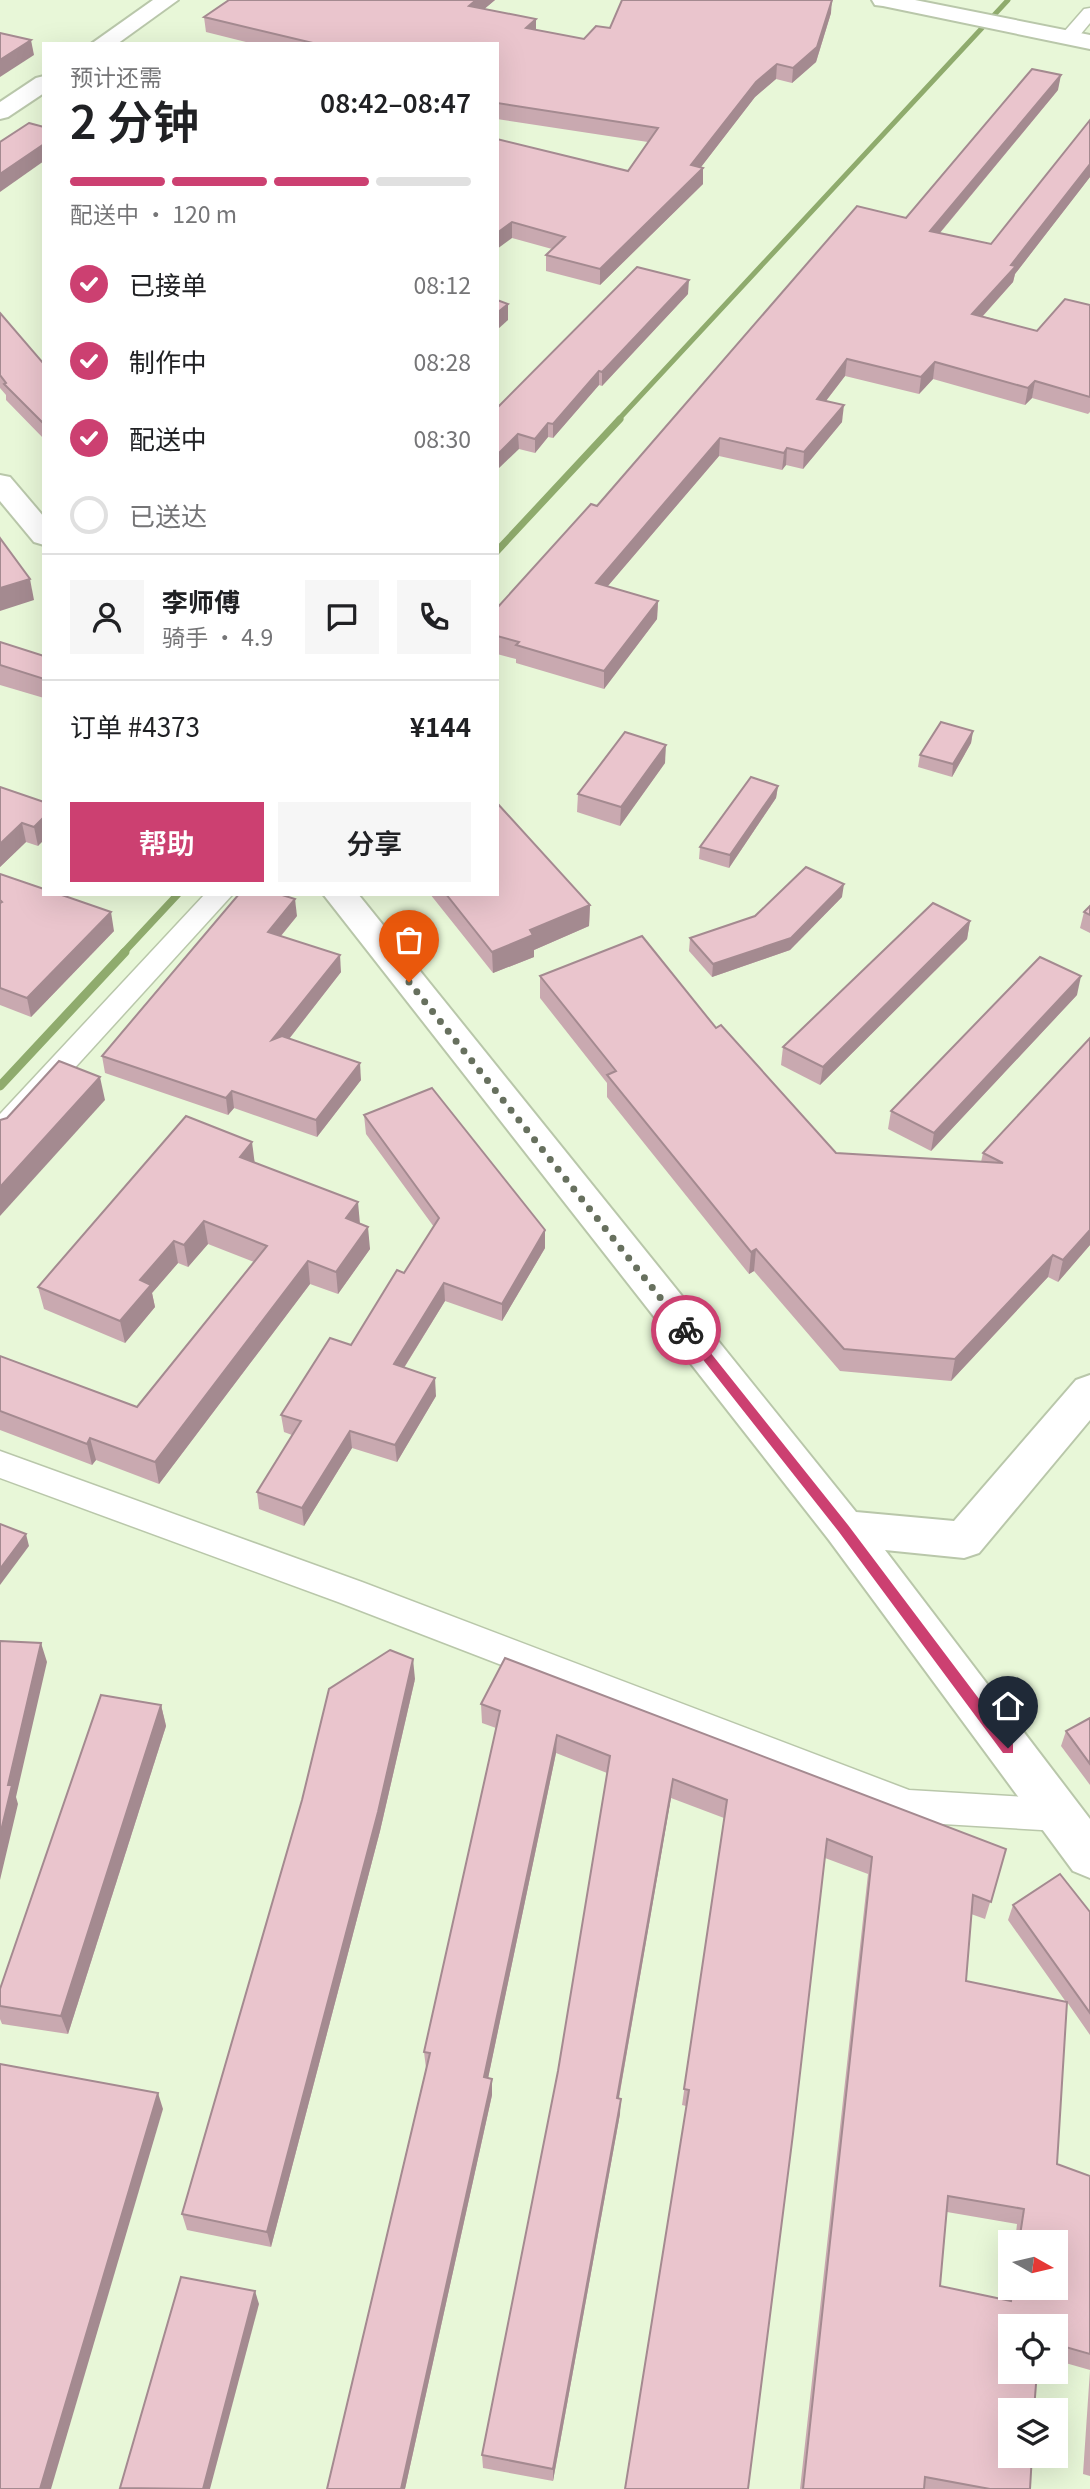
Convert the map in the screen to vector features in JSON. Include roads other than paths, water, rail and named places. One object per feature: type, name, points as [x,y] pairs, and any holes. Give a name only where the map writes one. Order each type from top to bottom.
[{"type":"street","points":[[105,42],[167,0]]},
{"type":"street","points":[[883,0],[1079,40],[1090,13]]},
{"type":"street","points":[[0,112],[42,84]]},
{"type":"street","points":[[0,483],[42,534]]},
{"type":"street","points":[[0,1132],[218,896]]},
{"type":"street","points":[[342,896],[844,1528],[1090,1856]]},
{"type":"street","points":[[844,1528],[964,1540],[1090,1391]]},
{"type":"street","points":[[0,1464],[111,1508],[397,1609],[479,1643],[909,1806],[1058,1815]]},
{"type":"waterway","points":[[618,420],[1008,0]]},
{"type":"waterway","points":[[499,549],[620,419]]},
{"type":"waterway","points":[[123,953],[176,896]]},
{"type":"waterway","points":[[0,1086],[125,952]]}]
